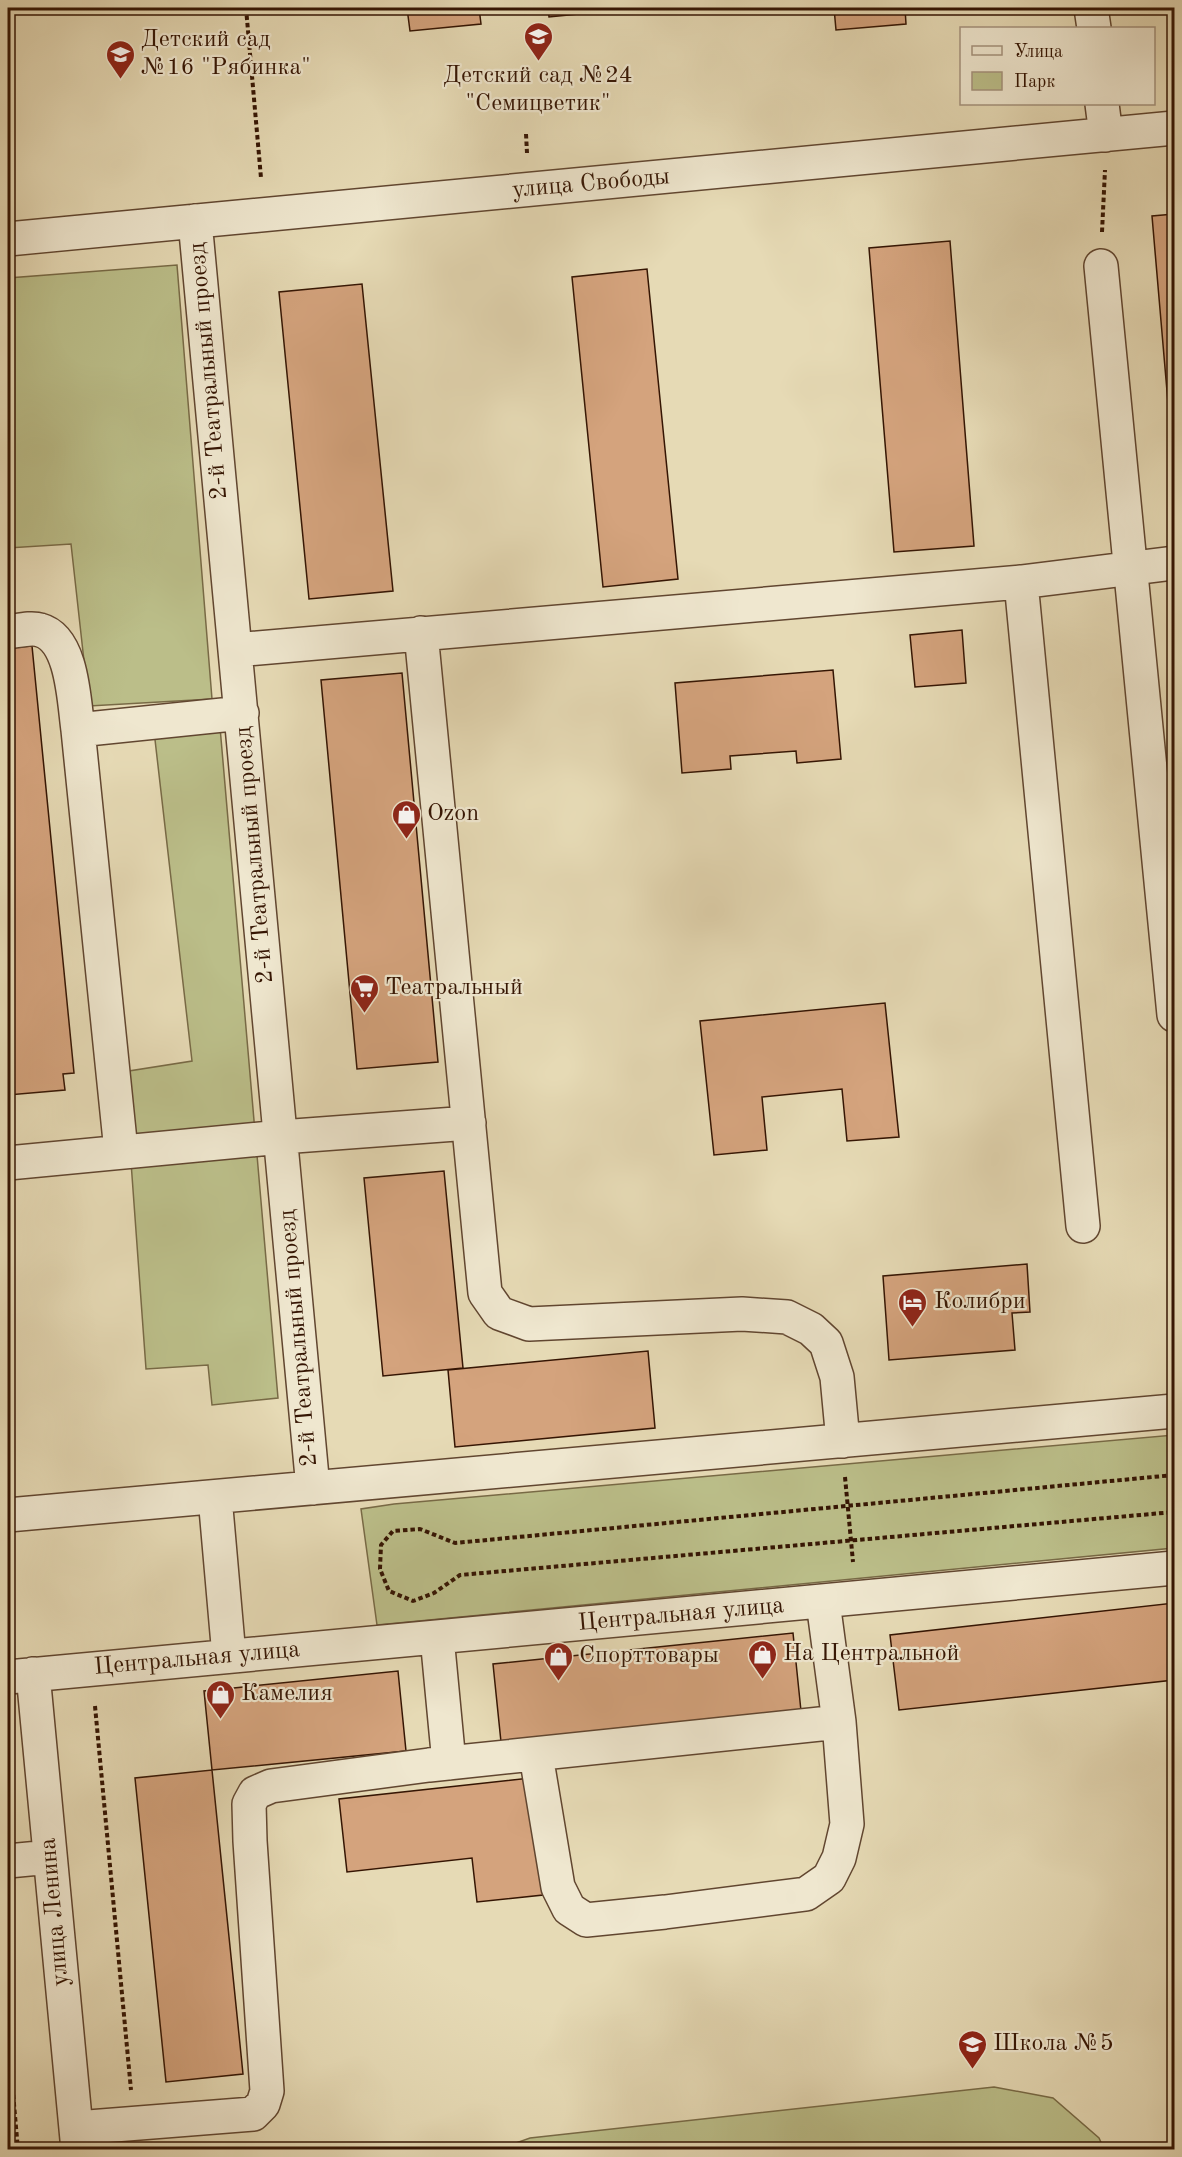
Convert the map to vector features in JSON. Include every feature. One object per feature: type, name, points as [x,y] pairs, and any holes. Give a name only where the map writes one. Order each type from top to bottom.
[{"type":"street","points":[[1091,8],[1094,27]]},
{"type":"street","name":"улица Свободы","points":[[8,239],[265,215],[1104,119],[1174,128]]},
{"type":"street","name":"2-й Театральный проезд","points":[[195,221],[313,1488]]},
{"type":"street","points":[[1101,266],[1174,1015]]},
{"type":"street","points":[[235,650],[1021,582],[1174,563]]},
{"type":"street","points":[[1021,582],[1083,1226]]},
{"type":"street","points":[[8,632],[39,629],[56,637],[66,654],[78,730],[121,1152]]},
{"type":"street","points":[[421,633],[485,1293],[499,1314],[529,1324],[742,1314],[787,1317],[811,1329],[826,1343],[837,1377],[843,1441]]},
{"type":"street","points":[[78,730],[242,713]]},
{"type":"street","points":[[8,1163],[281,1137],[468,1123]]},
{"type":"street","points":[[8,1515],[1174,1411]]},
{"type":"street","points":[[215,1497],[229,1656]]},
{"type":"street","name":"Центральная улица","points":[[20,1676],[1174,1568]]},
{"type":"street","points":[[536,1755],[558,1887],[569,1909],[586,1920],[806,1894],[829,1878],[839,1858],[847,1824],[839,1722],[823,1602]]},
{"type":"street","points":[[437,1637],[449,1763]]},
{"type":"street","name":"улица Ленина","points":[[20,1676],[50,1857],[77,2139]]},
{"type":"street","points":[[77,2139],[134,2123],[253,2114],[263,2104],[267,2091],[249,1804],[255,1793],[271,1786],[449,1763],[839,1722]]},
{"type":"street","points":[[8,1861],[50,1857]]},
{"type":"path","points":[[246,8],[265,215]]},
{"type":"path","points":[[1101,266],[1104,119]]},
{"type":"path","points":[[843,1441],[850,1540],[858,1598]]},
{"type":"path","points":[[1174,1475],[454,1543],[420,1529],[393,1531],[381,1545],[380,1569],[389,1592],[413,1601],[435,1593],[460,1575],[1174,1512]]},
{"type":"path","points":[[92,1669],[134,2123]]},
{"type":"path","points":[[8,2034],[18,2150]]},
{"type":"green space","points":[[177,265],[212,699],[89,706],[71,544],[8,548],[8,278]]},
{"type":"green space","points":[[220,727],[278,1398],[212,1405],[208,1365],[146,1369],[126,1093],[129,1071],[192,1061],[154,731]]},
{"type":"green space","points":[[1174,1435],[1174,1548],[377,1625],[361,1509],[394,1504]]},
{"type":"green space","points":[[994,2087],[1053,2098],[1099,2138],[1104,2149],[499,2149],[530,2138]]},
{"type":"building","points":[[407,8],[479,8],[481,24],[410,31]]},
{"type":"building","points":[[548,8],[619,8],[619,10],[549,17]]},
{"type":"building","points":[[834,8],[905,8],[906,24],[836,30]]},
{"type":"building","points":[[8,42],[13,92],[8,93]]},
{"type":"building","points":[[1174,214],[1174,473],[1152,216]]},
{"type":"building","points":[[950,241],[974,546],[894,552],[869,248]]},
{"type":"building","points":[[647,269],[678,579],[603,587],[572,277]]},
{"type":"building","points":[[362,284],[393,591],[309,599],[279,292]]},
{"type":"building","points":[[962,630],[966,683],[915,687],[910,635]]},
{"type":"building","points":[[32,646],[74,1073],[63,1074],[65,1090],[8,1095],[8,648]]},
{"type":"building","points":[[833,670],[841,759],[797,763],[796,751],[730,756],[731,769],[682,773],[675,683]]},
{"type":"building","points":[[402,673],[438,1062],[357,1069],[321,680]]},
{"type":"building","points":[[885,1003],[899,1137],[847,1141],[842,1089],[762,1097],[767,1150],[714,1155],[700,1021]]},
{"type":"building","points":[[444,1171],[463,1368],[383,1376],[364,1178]]},
{"type":"building","points":[[1027,1264],[1030,1312],[1012,1313],[1015,1350],[889,1360],[883,1276]]},
{"type":"building","points":[[648,1351],[655,1428],[455,1447],[448,1370]]},
{"type":"building","points":[[1174,1603],[1174,1680],[899,1710],[890,1635]]},
{"type":"building","points":[[793,1633],[801,1711],[501,1742],[493,1664]]},
{"type":"building","points":[[398,1671],[406,1751],[212,1770],[204,1691]]},
{"type":"building","points":[[212,1770],[243,2074],[166,2082],[135,1778]]},
{"type":"building","points":[[530,1778],[543,1895],[477,1902],[472,1858],[347,1872],[339,1799]]},
{"type":"place","name":"Детский сад №24 \"Семицветик\"","points":[[538,62]]},
{"type":"place","name":"Детский сад №16 \"Рябинка\"","points":[[120,80]]},
{"type":"place","name":"Ozon","points":[[406,840]]},
{"type":"place","name":"Театральный","points":[[364,1014]]},
{"type":"place","name":"Колибри","points":[[913,1328]]},
{"type":"place","name":"На Центральной","points":[[762,1680]]},
{"type":"place","name":"Спорттовары","points":[[558,1682]]},
{"type":"place","name":"Камелия","points":[[220,1720]]},
{"type":"place","name":"Школа №5","points":[[972,2070]]}]
